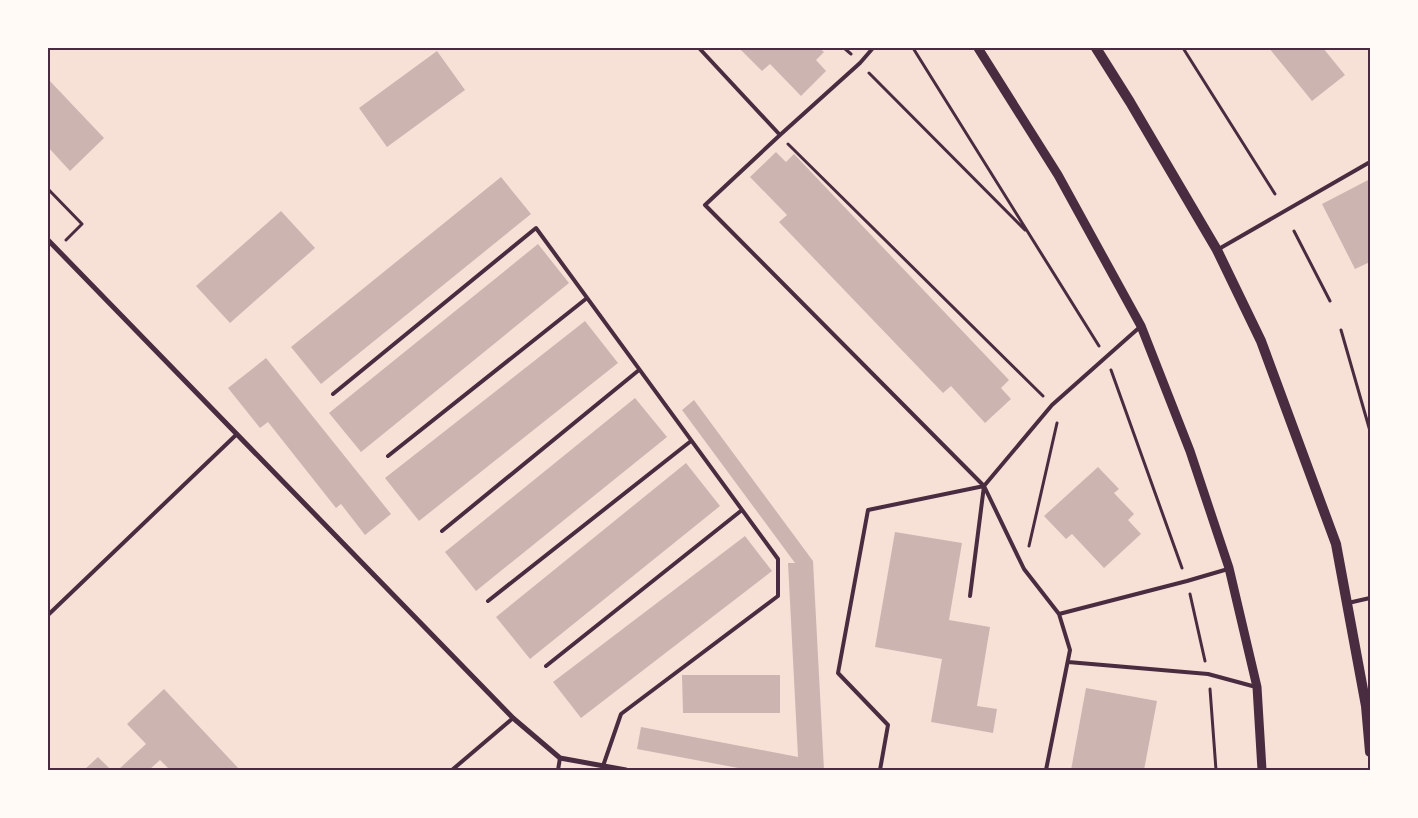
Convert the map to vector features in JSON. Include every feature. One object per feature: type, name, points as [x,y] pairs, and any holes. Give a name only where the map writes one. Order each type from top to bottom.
[{"type":"main road","points":[[1096,48],[1217,250],[1261,341],[1336,544],[1366,706],[1370,752]]},
{"type":"street","points":[[978,48],[1058,175],[1141,326],[1190,451],[1229,568],[1257,687],[1262,770]]},
{"type":"street","points":[[48,240],[513,718],[560,758],[626,770]]},
{"type":"lane","points":[[699,48],[780,135]]},
{"type":"lane","points":[[873,48],[705,205],[984,486],[1024,568],[1059,614],[1070,650],[1046,770]]},
{"type":"lane","points":[[1217,250],[1370,162]]},
{"type":"lane","points":[[333,394],[536,228],[778,559],[778,596],[621,714],[603,766]]},
{"type":"lane","points":[[388,456],[587,298]]},
{"type":"lane","points":[[970,596],[984,486],[1052,405],[1141,326]]},
{"type":"lane","points":[[442,531],[639,370]]},
{"type":"lane","points":[[48,615],[237,434]]},
{"type":"lane","points":[[488,601],[691,441]]},
{"type":"lane","points":[[880,770],[888,725],[838,673],[868,510],[984,486]]},
{"type":"lane","points":[[546,666],[742,510]]},
{"type":"lane","points":[[1059,614],[1187,581],[1229,568]]},
{"type":"lane","points":[[1347,603],[1370,598]]},
{"type":"lane","points":[[1068,662],[1208,674],[1257,687]]},
{"type":"lane","points":[[452,770],[513,718]]},
{"type":"lane","points":[[558,770],[560,758]]},
{"type":"path","points":[[844,48],[860,62],[1028,234]]},
{"type":"path","points":[[913,48],[1106,358],[1187,581],[1208,674],[1216,770]]},
{"type":"path","points":[[1183,48],[1275,194]]},
{"type":"path","points":[[780,135],[1059,411],[1024,568]]},
{"type":"path","points":[[48,189],[82,224],[57,250]]},
{"type":"path","points":[[1294,231],[1330,301]]},
{"type":"path","points":[[1342,330],[1370,431]]},
{"type":"building","points":[[739,48],[819,48],[824,52],[816,60],[826,71],[801,96],[770,64],[762,71]]},
{"type":"building","points":[[1269,48],[1323,48],[1345,75],[1312,101]]},
{"type":"building","points":[[437,51],[465,90],[387,147],[359,108]]},
{"type":"building","points":[[48,79],[104,138],[70,171],[48,147]]},
{"type":"building","points":[[776,152],[786,162],[794,154],[1009,380],[1001,388],[1011,399],[985,423],[951,386],[943,393],[779,222],[787,215],[750,177]]},
{"type":"building","points":[[501,177],[531,214],[321,384],[291,347]]},
{"type":"building","points":[[1370,179],[1370,262],[1355,269],[1322,204]]},
{"type":"building","points":[[281,211],[315,248],[230,323],[196,286]]},
{"type":"building","points":[[538,244],[569,283],[361,452],[329,413]]},
{"type":"building","points":[[585,321],[618,363],[419,521],[385,478]]},
{"type":"building","points":[[266,358],[391,514],[365,535],[341,504],[336,508],[268,422],[260,428],[228,388]]},
{"type":"building","points":[[635,398],[667,437],[476,591],[445,552]]},
{"type":"building","points":[[694,400],[813,561],[824,770],[749,770],[637,749],[641,727],[798,757],[788,563],[795,563],[682,410]]},
{"type":"building","points":[[686,463],[720,506],[530,659],[496,617]]},
{"type":"building","points":[[1098,467],[1119,489],[1114,493],[1134,514],[1128,520],[1141,534],[1104,568],[1072,534],[1066,539],[1044,516]]},
{"type":"building","points":[[895,532],[962,543],[949,620],[990,627],[977,706],[997,709],[993,733],[931,722],[942,659],[875,647]]},
{"type":"building","points":[[745,536],[772,571],[581,718],[553,682]]},
{"type":"building","points":[[682,675],[780,675],[780,713],[683,713]]},
{"type":"building","points":[[1086,688],[1157,701],[1144,770],[1071,770]]},
{"type":"building","points":[[164,689],[240,770],[170,770],[160,760],[149,770],[118,770],[146,744],[127,724]]},
{"type":"building","points":[[98,757],[111,770],[84,770]]}]
